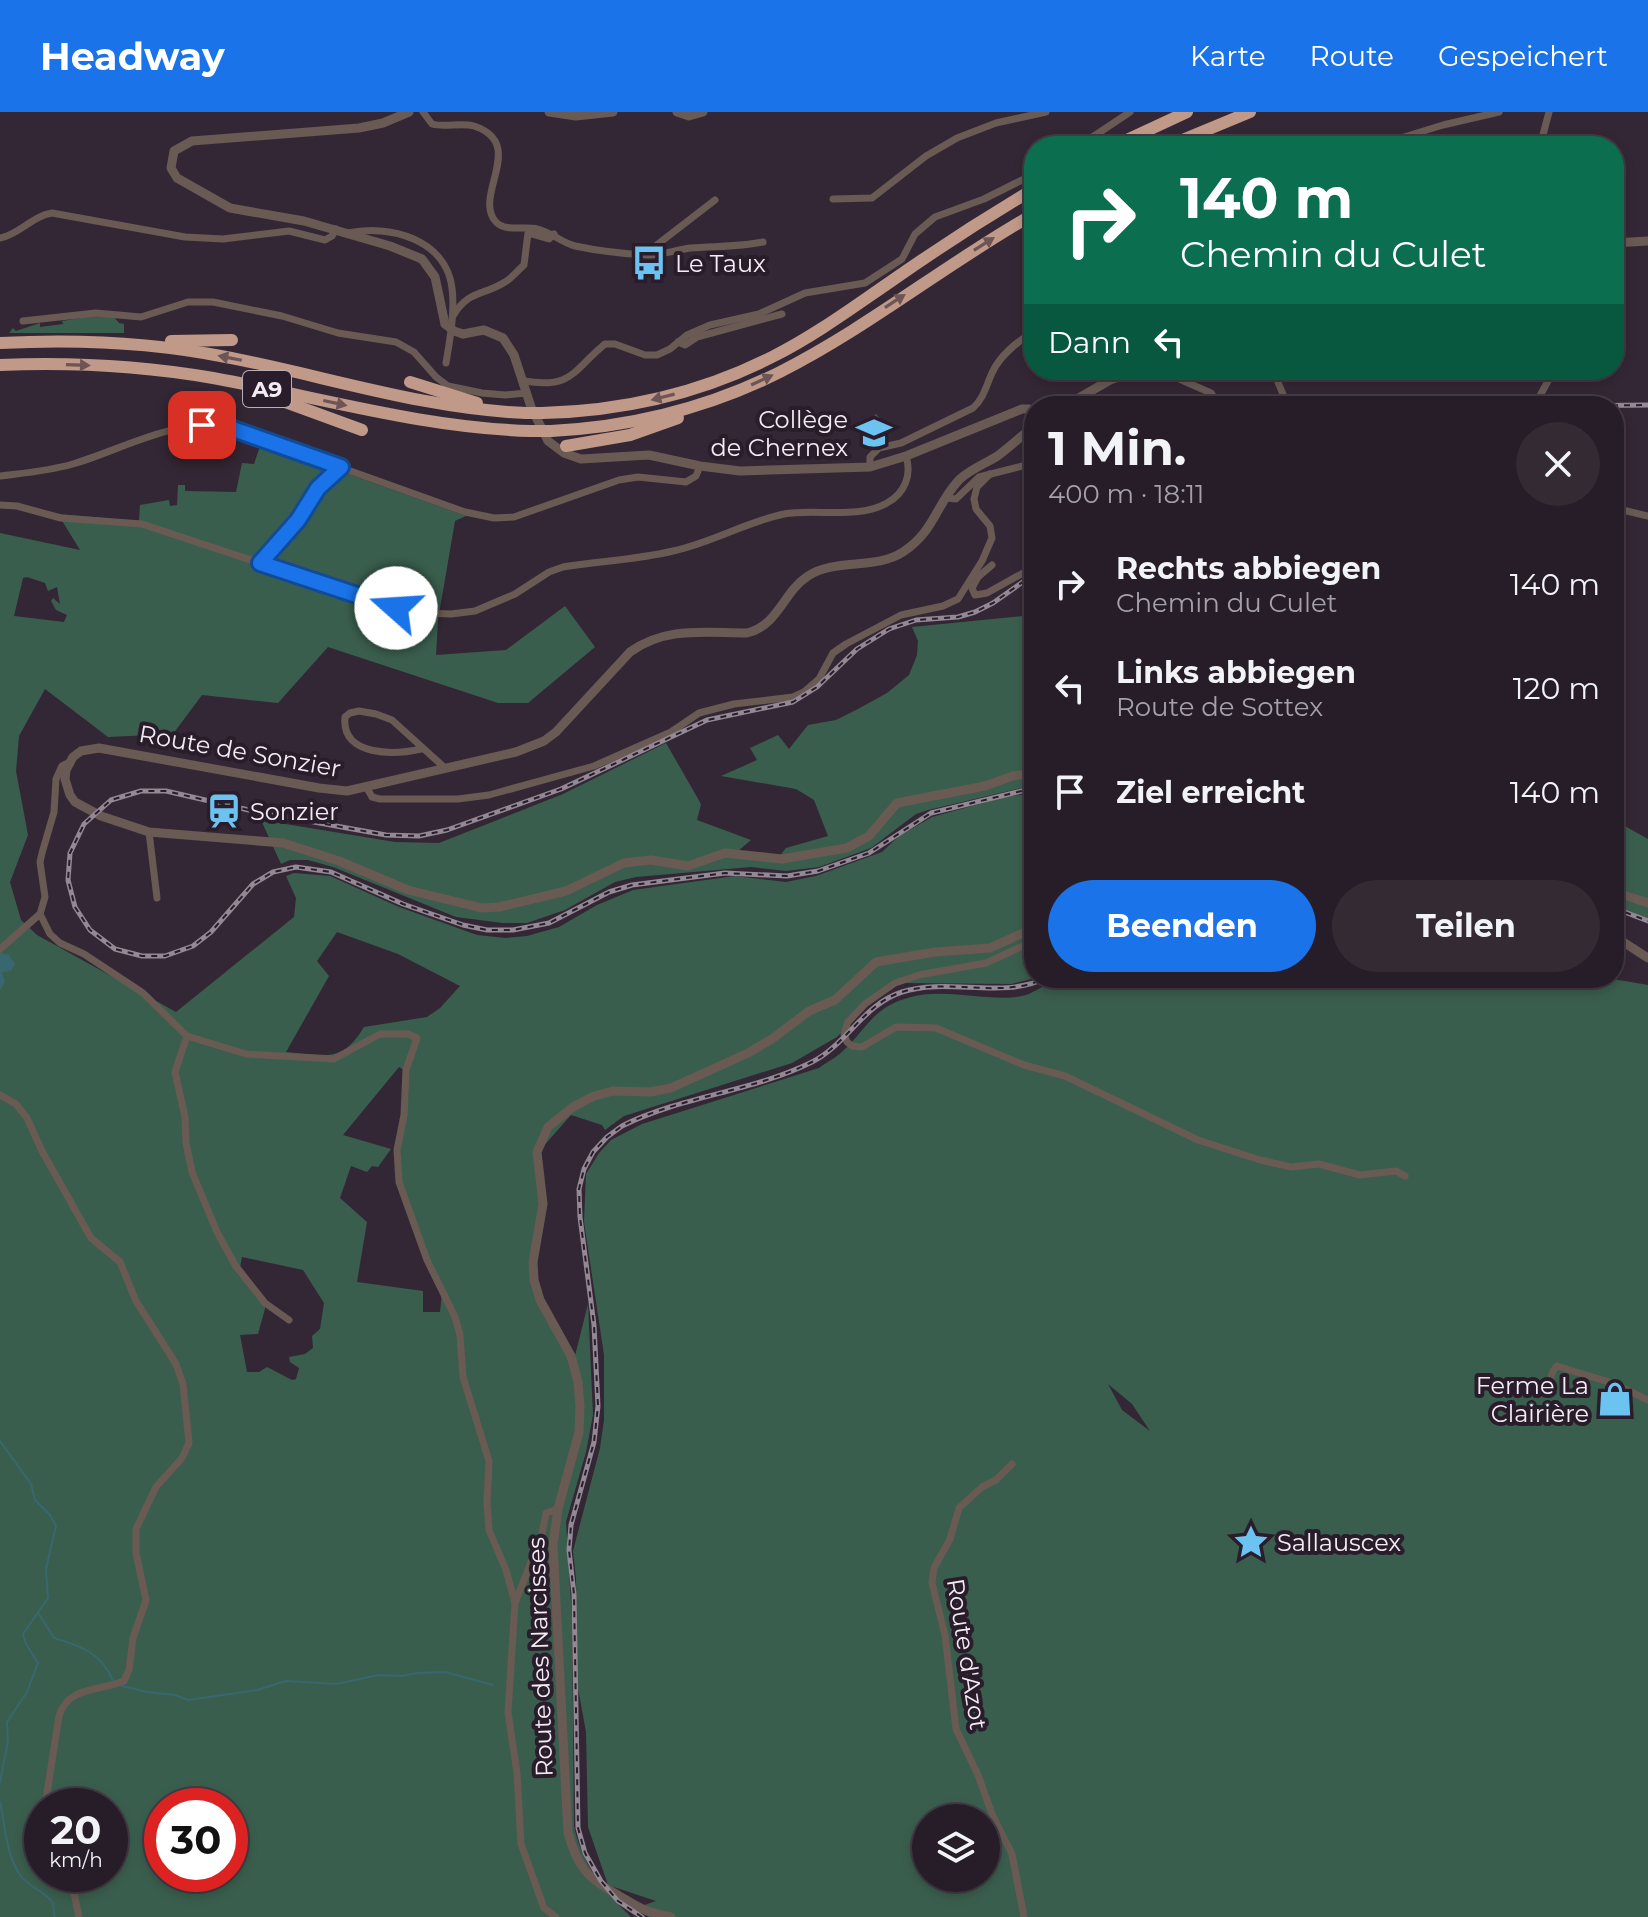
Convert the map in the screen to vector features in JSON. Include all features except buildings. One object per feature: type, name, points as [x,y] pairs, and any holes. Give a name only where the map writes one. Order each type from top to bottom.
[{"type":"highway","points":[[1135,136],[1187,112]]},
{"type":"highway","points":[[1192,136],[1250,112]]},
{"type":"highway","name":"A9","points":[[0,343],[108,342],[194,351],[430,402],[530,411],[621,406],[693,389],[774,356],[1024,195]]},
{"type":"highway","name":"A9","points":[[0,365],[108,366],[167,372],[233,382],[416,419],[482,428],[551,431],[631,423],[723,397],[789,367],[1024,220]]},
{"type":"highway","points":[[108,342],[232,340]]},
{"type":"highway","points":[[233,382],[362,430]]},
{"type":"highway","points":[[410,382],[450,396],[530,411]]},
{"type":"highway","points":[[566,446],[644,431],[723,397]]},
{"type":"street","points":[[409,112],[383,123],[359,128],[192,141],[174,151],[171,164],[173,173],[230,208],[290,217],[336,229],[422,259],[435,277],[454,331],[463,334],[484,330],[503,338],[514,355],[524,381],[530,411],[548,441],[564,453],[581,459],[649,455],[740,471],[870,467],[1024,409]]},
{"type":"street","points":[[423,112],[428,121],[435,125],[474,126],[495,142],[499,161],[491,210],[498,224],[509,228],[529,227],[554,234],[571,245],[645,254],[763,242]]},
{"type":"street","points":[[549,112],[576,116],[613,112]]},
{"type":"street","points":[[677,112],[689,116],[703,112]]},
{"type":"street","points":[[833,199],[872,198],[926,156],[957,138],[985,126],[1046,112]]},
{"type":"street","points":[[1094,136],[1130,112]]},
{"type":"street","points":[[1407,136],[1499,112]]},
{"type":"street","points":[[1543,136],[1549,112]]},
{"type":"street","points":[[524,381],[556,382],[573,376],[605,344],[615,344],[645,355],[657,355],[687,335],[710,325],[759,314],[805,293],[872,280],[902,259],[915,234],[924,225],[1024,179]]},
{"type":"street","points":[[645,254],[715,200]]},
{"type":"street","points":[[0,238],[10,236],[44,214],[52,213],[205,239],[289,231],[325,240],[336,229]]},
{"type":"street","points":[[348,233],[368,230],[395,233],[415,238],[428,246],[450,277],[446,363]]},
{"type":"street","points":[[448,321],[469,296],[505,282],[523,266],[528,233],[549,239],[554,234]]},
{"type":"street","points":[[1624,242],[1648,241]]},
{"type":"street","points":[[23,321],[96,313],[141,317],[188,302],[213,302],[282,316],[338,333],[396,342],[414,352],[448,386],[493,394],[527,393]]},
{"type":"street","points":[[678,342],[685,345],[710,333],[782,314]]},
{"type":"street","points":[[870,467],[870,457],[879,448],[901,443],[973,408],[1002,357],[1024,339]]},
{"type":"street","points":[[1082,396],[1113,380]]},
{"type":"street","points":[[1182,380],[1213,396]]},
{"type":"street","points":[[0,476],[71,464],[179,428],[202,425],[233,429],[465,512],[504,519],[638,477],[688,482],[696,476],[700,466]]},
{"type":"street","name":"Route de Sonzier","points":[[68,763],[81,751],[107,748],[347,791],[516,752],[544,741],[568,722],[630,652],[652,639],[677,632],[747,633],[757,630],[774,618],[798,583],[816,572],[883,561],[900,554],[929,529],[963,476],[1024,434]]},
{"type":"street","points":[[0,505],[17,506],[61,518],[142,524],[396,608],[451,614],[475,611],[515,594],[549,572],[563,567],[673,551],[788,514],[876,508],[900,493],[909,472],[906,456]]},
{"type":"street","points":[[947,498],[956,499],[972,481],[1024,466]]},
{"type":"street","points":[[260,563],[298,520],[318,488],[341,467]]},
{"type":"street","points":[[958,599],[982,561],[992,538],[992,529],[976,509],[974,499],[977,487],[990,474]]},
{"type":"street","points":[[1624,510],[1648,516]]},
{"type":"street","points":[[973,593],[972,586],[978,577],[992,565]]},
{"type":"street","points":[[973,593],[984,595],[1024,573]]},
{"type":"street","points":[[367,788],[372,797],[380,799],[458,799],[489,795],[594,766],[671,732],[699,713],[734,704],[793,697],[817,687],[833,653],[846,644],[901,615],[943,606],[973,593]]},
{"type":"street","points":[[421,749],[390,753],[362,747],[352,741],[345,717],[359,711],[384,716],[405,729],[421,749],[445,768]]},
{"type":"street","points":[[68,763],[66,787],[75,802],[101,816],[145,832],[283,843],[339,861],[408,890],[464,905],[489,908],[566,891],[624,863],[651,860],[688,866],[725,853],[782,859],[847,848],[869,836],[897,803],[985,786],[1024,774]]},
{"type":"street","points":[[0,949],[40,914],[45,897],[42,853],[54,812],[56,779],[62,766],[68,763]]},
{"type":"street","points":[[145,832],[157,898]]},
{"type":"street","points":[[1624,895],[1648,903]]},
{"type":"street","points":[[40,914],[50,934],[60,943],[84,954],[140,991],[187,1036],[246,1054],[334,1059],[380,1034],[408,1034],[417,1038],[406,1070],[404,1115],[397,1150],[399,1182],[423,1252],[455,1317],[460,1335],[463,1377],[489,1461],[489,1530],[506,1570],[515,1603]]},
{"type":"street","name":"Route des Narcisses","points":[[671,1917],[645,1912],[598,1885],[582,1867],[568,1833],[553,1544],[558,1509],[576,1444],[580,1406],[571,1356],[540,1300],[534,1280],[533,1262],[542,1224],[543,1204],[537,1152],[548,1127],[565,1112],[594,1096],[613,1091],[650,1092],[671,1088],[748,1053],[809,1011],[835,1000],[876,962],[935,952],[990,948],[1024,933]]},
{"type":"street","points":[[1624,942],[1648,958]]},
{"type":"street","points":[[1024,945],[978,965],[946,969],[895,983],[865,1004],[848,1022],[844,1034],[847,1042],[862,1047],[896,1027],[949,1031],[961,1040],[1024,1065],[1065,1076],[1198,1140],[1260,1160],[1291,1167],[1319,1164],[1360,1175],[1396,1171],[1405,1176]]},
{"type":"street","points":[[187,1036],[175,1072],[192,1172],[217,1232],[235,1265],[265,1303],[289,1320]]},
{"type":"street","points":[[0,1095],[16,1104],[27,1118],[91,1238],[120,1262],[136,1301],[176,1364],[183,1384],[189,1443],[182,1458],[152,1494],[136,1529],[136,1553],[146,1600],[133,1638],[129,1670],[124,1681],[76,1695],[61,1710],[48,1788]]},
{"type":"street","points":[[1553,1391],[1550,1378],[1557,1366],[1612,1383],[1648,1400]]},
{"type":"street","name":"Route d'Azot","points":[[1012,1464],[959,1508],[950,1539],[934,1568],[932,1583],[933,1598],[945,1635],[956,1729],[1012,1854],[1024,1917]]},
{"type":"street","points":[[556,1917],[544,1908],[521,1844],[517,1773],[508,1712],[515,1603],[542,1534],[546,1513],[558,1509]]},
{"type":"street","points":[[73,1892],[79,1917]]},
{"type":"green space","points":[[92,316],[114,317],[124,324],[124,333],[9,333],[13,328],[16,331],[40,323],[40,327],[63,324],[62,321]]},
{"type":"green space","points":[[876,414],[884,423],[866,438],[858,429]]},
{"type":"green space","points":[[261,443],[466,516],[455,521],[438,620],[436,655],[506,650],[565,606],[595,647],[528,703],[498,703],[328,647],[278,703],[202,695],[173,734],[108,737],[45,689],[19,736],[16,771],[28,835],[10,882],[21,920],[37,935],[176,1012],[294,917],[296,898],[286,876],[294,873],[330,876],[399,907],[477,935],[506,938],[527,936],[559,927],[597,905],[633,890],[735,876],[786,882],[816,876],[882,852],[899,836],[932,817],[1024,794],[1024,981],[1011,984],[903,983],[890,988],[866,1006],[837,1037],[792,1063],[624,1116],[605,1130],[602,1125],[571,1115],[541,1149],[541,1209],[531,1280],[575,1356],[588,1304],[593,1415],[566,1522],[572,1618],[574,1826],[588,1865],[631,1917],[0,1917],[0,533],[80,550],[58,514],[139,521],[140,505],[169,500],[170,506],[177,505],[178,485],[185,485],[185,491],[236,492],[242,463],[254,464]],"holes":[[[23,578],[45,583],[48,591],[57,587],[60,604],[53,598],[51,601],[56,610],[67,615],[64,622],[14,616]],[[337,932],[398,954],[460,986],[427,1017],[364,1027],[356,1039],[340,1052],[322,1055],[286,1052],[329,976],[317,961]],[[399,1067],[404,1070],[397,1183],[425,1261],[442,1292],[440,1312],[423,1312],[423,1291],[357,1282],[367,1222],[340,1198],[351,1166],[367,1172],[372,1166],[378,1167],[391,1149],[343,1135]],[[242,1257],[303,1270],[324,1303],[320,1329],[312,1336],[313,1348],[305,1354],[289,1357],[290,1362],[299,1368],[296,1379],[292,1380],[267,1367],[259,1372],[247,1372],[240,1335],[258,1334],[266,1305],[239,1273]]]},
{"type":"green space","points":[[1024,616],[1024,787],[916,814],[871,848],[819,867],[786,871],[751,867],[636,877],[615,882],[565,910],[527,923],[503,923],[456,917],[333,867],[308,860],[290,860],[281,864],[261,820],[395,842],[439,843],[563,794],[666,743],[701,804],[697,820],[751,840],[732,856],[775,862],[786,848],[828,836],[814,800],[796,789],[721,776],[757,760],[750,748],[778,735],[789,749],[808,725],[836,720],[887,693],[909,675],[917,655],[918,641],[912,627]]},
{"type":"green space","points":[[1624,826],[1648,839],[1648,919],[1624,910]]},
{"type":"green space","points":[[1624,981],[1648,985],[1648,1917],[649,1917],[633,1909],[656,1901],[608,1885],[588,1827],[586,1732],[577,1683],[573,1551],[600,1448],[604,1420],[604,1355],[584,1222],[586,1174],[611,1140],[642,1124],[819,1068],[844,1050],[880,1012],[898,1001],[925,994],[1017,997],[1039,988],[1624,988]],"holes":[[[1108,1384],[1132,1404],[1150,1431],[1122,1410]]]},
{"type":"water","points":[[0,953],[9,955],[15,964],[11,971],[2,972],[5,982],[0,990]]},
{"type":"waterway","points":[[0,1441],[31,1484],[35,1500],[56,1526],[46,1569],[48,1598],[23,1634],[38,1663],[27,1692],[7,1722],[8,1742],[0,1782]]},
{"type":"waterway","points":[[39,1614],[54,1638],[97,1657],[113,1681]]},
{"type":"waterway","points":[[122,1686],[188,1700],[257,1690],[286,1681],[337,1684],[378,1675],[417,1673],[445,1672],[493,1685]]},
{"type":"waterway","points":[[0,1802],[15,1866],[24,1879],[51,1900],[55,1917]]},
{"type":"railway","points":[[1624,405],[1648,405]]},
{"type":"railway","points":[[1024,581],[975,612],[958,617],[916,620],[889,629],[857,649],[817,687],[793,702],[707,720],[561,789],[447,830],[419,836],[386,835],[253,811],[166,791],[141,791],[111,800],[84,824],[70,853],[68,880],[75,907],[90,930],[115,949],[142,956],[165,956],[193,946],[211,932],[253,884],[273,872],[296,867],[331,872],[403,904],[463,925],[487,930],[513,930],[549,923],[609,892],[632,885],[725,873],[787,876],[818,871],[869,853],[931,813],[1024,790]]},
{"type":"railway","points":[[1624,912],[1648,921]]},
{"type":"railway","points":[[642,1917],[618,1901],[601,1881],[585,1853],[578,1828],[574,1594],[569,1550],[571,1525],[594,1442],[598,1406],[594,1325],[580,1217],[579,1189],[584,1169],[593,1152],[622,1126],[812,1062],[877,1005],[902,992],[920,988],[1024,985]]},
{"type":"place","name":"Le Taux","points":[[649,263]]},
{"type":"place","name":"Collège de Chernex","points":[[874,433]]},
{"type":"place","name":"Sonzier","points":[[224,811]]},
{"type":"place","name":"Ferme La Clairière","points":[[1615,1399]]},
{"type":"place","name":"Sallauscex","points":[[1251,1542]]},
{"type":"route","points":[[202,425],[233,429],[341,467],[318,488],[298,520],[260,563],[396,608]]}]
